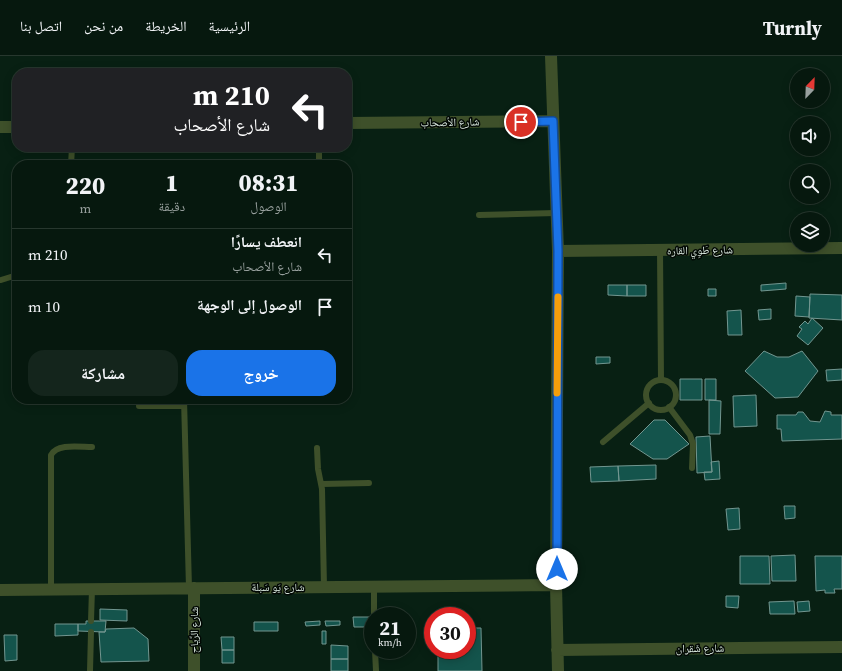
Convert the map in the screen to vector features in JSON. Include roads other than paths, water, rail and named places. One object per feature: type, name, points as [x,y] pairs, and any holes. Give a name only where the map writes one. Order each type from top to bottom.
[{"type":"street","points":[[551,56],[558,251],[556,585],[558,671]]},
{"type":"street","name":"شارع الأصحاب","points":[[352,123],[553,121]]},
{"type":"street","points":[[0,127],[12,127]]},
{"type":"street","name":"شارع طَوِي القاره","points":[[558,251],[842,248]]},
{"type":"street","name":"شارع يَو سَبلة","points":[[0,590],[556,585]]},
{"type":"street","name":"شارع الرِّياح","points":[[192,588],[194,671]]},
{"type":"street","name":"شارع شَقران","points":[[557,650],[842,647]]},
{"type":"lane","points":[[479,215],[556,213]]},
{"type":"lane","points":[[660,250],[661,380]]},
{"type":"lane","points":[[1,280],[12,277]]},
{"type":"lane","points":[[661,380],[671,384],[676,393],[673,403],[669,407],[658,409],[649,403],[646,393],[651,384],[661,380]]},
{"type":"lane","points":[[603,442],[649,403]]},
{"type":"lane","points":[[139,406],[184,406],[192,588]]},
{"type":"lane","points":[[669,407],[690,434],[692,444],[692,468]]},
{"type":"lane","points":[[51,589],[50,455],[59,448],[92,447]]},
{"type":"lane","points":[[317,448],[318,469],[322,484],[324,587]]},
{"type":"lane","points":[[322,484],[369,482]]},
{"type":"lane","points":[[374,586],[374,607]]},
{"type":"lane","points":[[91,621],[92,589]]},
{"type":"lane","points":[[90,671],[91,632]]},
{"type":"lane","points":[[375,659],[376,671]]}]
